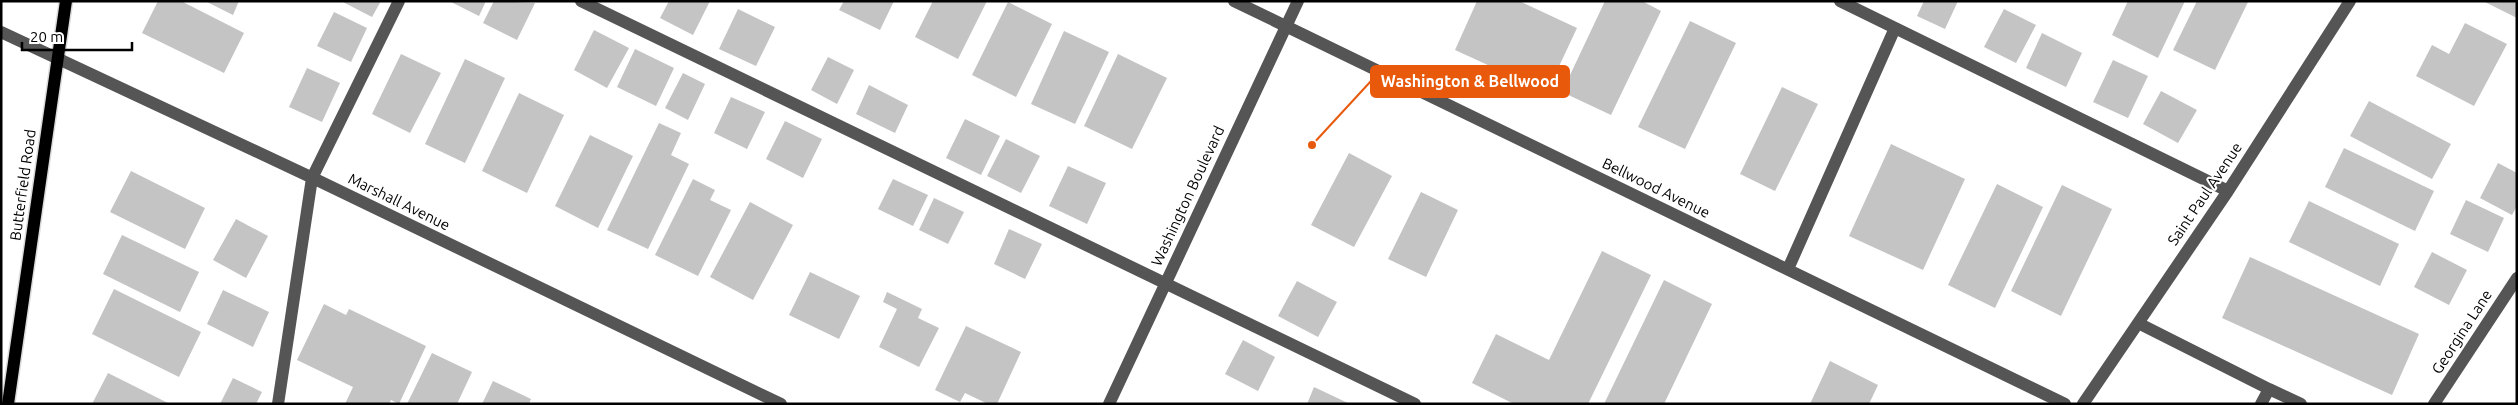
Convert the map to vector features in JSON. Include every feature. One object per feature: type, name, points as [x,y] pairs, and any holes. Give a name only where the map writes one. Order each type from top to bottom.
[{"type":"main road","name":"Butterfield Road","points":[[8,404],[66,1]]},
{"type":"street","points":[[278,404],[312,178],[399,1]]},
{"type":"street","points":[[581,1],[1416,404]]},
{"type":"street","name":"Bellwood Avenue","points":[[1234,1],[2065,404]]},
{"type":"street","name":"Washington Boulevard","points":[[1109,404],[1298,1]]},
{"type":"street","points":[[1840,1],[2228,191]]},
{"type":"street","name":"Saint Paul Avenue","points":[[2083,404],[2228,191],[2350,1]]},
{"type":"street","points":[[1788,270],[1895,28]]},
{"type":"street","name":"Marshall Avenue","points":[[1,32],[312,178],[781,404]]},
{"type":"street","name":"Georgina Lane","points":[[2434,404],[2517,278]]},
{"type":"street","points":[[2138,323],[2301,404]]},
{"type":"street","points":[[2261,404],[2269,388]]},
{"type":"building","points":[[158,1],[181,1],[244,33],[224,73],[142,33]]},
{"type":"building","points":[[205,1],[239,1],[233,15]]},
{"type":"building","points":[[341,1],[381,1],[372,17]]},
{"type":"building","points":[[449,1],[486,1],[479,16]]},
{"type":"building","points":[[494,1],[535,3],[517,40],[483,23]]},
{"type":"building","points":[[669,1],[710,1],[693,35],[660,18]]},
{"type":"building","points":[[844,1],[894,1],[880,30],[839,10]]},
{"type":"building","points":[[933,1],[987,1],[958,59],[915,37]]},
{"type":"building","points":[[1477,1],[1519,1],[1577,28],[1547,92],[1455,50]]},
{"type":"building","points":[[1605,1],[1642,1],[1661,11],[1611,115],[1562,92]]},
{"type":"building","points":[[1924,1],[1958,1],[1945,29],[1917,16]]},
{"type":"building","points":[[2128,1],[2185,1],[2158,58],[2112,35]]},
{"type":"building","points":[[2197,1],[2248,2],[2215,70],[2173,50]]},
{"type":"building","points":[[2483,1],[2517,1],[2517,18]]},
{"type":"building","points":[[1008,2],[1052,24],[1016,97],[972,75]]},
{"type":"building","points":[[738,9],[775,27],[756,66],[719,49]]},
{"type":"building","points":[[2004,9],[2036,25],[2016,63],[1984,47]]},
{"type":"building","points":[[334,12],[367,28],[351,62],[317,46]]},
{"type":"building","points":[[1690,21],[1736,43],[1685,149],[1638,127]]},
{"type":"building","points":[[2465,23],[2507,44],[2474,106],[2416,76],[2432,45],[2449,54]]},
{"type":"building","points":[[594,30],[629,48],[607,88],[574,70]]},
{"type":"building","points":[[1064,31],[1109,52],[1075,124],[1031,104]]},
{"type":"building","points":[[2042,33],[2082,53],[2066,87],[2026,68]]},
{"type":"building","points":[[635,49],[674,68],[656,106],[617,87]]},
{"type":"building","points":[[401,54],[441,73],[410,133],[372,114]]},
{"type":"building","points":[[1118,54],[1167,78],[1132,149],[1084,126]]},
{"type":"building","points":[[828,57],[854,70],[837,104],[811,90]]},
{"type":"building","points":[[465,59],[505,78],[465,163],[425,144]]},
{"type":"building","points":[[2113,60],[2148,76],[2128,118],[2093,102]]},
{"type":"building","points":[[307,68],[340,83],[322,122],[289,107]]},
{"type":"building","points":[[683,73],[705,84],[688,120],[665,108]]},
{"type":"building","points":[[869,85],[908,105],[895,133],[856,114]]},
{"type":"building","points":[[1782,87],[1818,104],[1775,191],[1740,174]]},
{"type":"building","points":[[2161,91],[2197,110],[2178,143],[2143,124]]},
{"type":"building","points":[[519,93],[564,115],[527,193],[482,171]]},
{"type":"building","points":[[731,97],[765,112],[747,149],[714,133]]},
{"type":"building","points":[[2369,101],[2451,144],[2432,179],[2350,136]]},
{"type":"building","points":[[965,119],[1000,136],[981,175],[946,158]]},
{"type":"building","points":[[785,121],[822,139],[803,178],[766,159]]},
{"type":"building","points":[[659,123],[681,133],[671,155],[689,164],[648,249],[607,230]]},
{"type":"building","points":[[590,135],[633,156],[598,228],[555,206]]},
{"type":"building","points":[[1006,139],[1040,156],[1021,193],[987,176]]},
{"type":"building","points":[[1891,144],[1965,179],[1923,270],[1849,236]]},
{"type":"building","points":[[2344,148],[2434,191],[2415,231],[2325,187]]},
{"type":"building","points":[[1349,153],[1392,176],[1354,247],[1311,225]]},
{"type":"building","points":[[2498,163],[2517,173],[2517,206],[2512,215],[2480,198]]},
{"type":"building","points":[[1068,166],[1106,183],[1087,224],[1049,206]]},
{"type":"building","points":[[131,171],[205,208],[185,249],[110,212]]},
{"type":"building","points":[[693,179],[715,190],[710,200],[731,210],[698,276],[655,255]]},
{"type":"building","points":[[893,179],[928,195],[913,226],[878,209]]},
{"type":"building","points":[[1997,184],[2043,207],[1995,308],[1948,285]]},
{"type":"building","points":[[2062,185],[2112,209],[2061,316],[2011,291]]},
{"type":"building","points":[[1421,192],[1458,210],[1426,277],[1388,259]]},
{"type":"building","points":[[934,198],[964,212],[948,244],[919,230]]},
{"type":"building","points":[[2466,200],[2504,218],[2488,252],[2450,234]]},
{"type":"building","points":[[2309,201],[2399,244],[2380,286],[2289,242]]},
{"type":"building","points":[[750,202],[793,225],[753,300],[710,277]]},
{"type":"building","points":[[236,219],[268,236],[246,278],[213,260]]},
{"type":"building","points":[[1009,229],[1042,244],[1025,279],[994,264]]},
{"type":"building","points":[[122,235],[199,272],[180,312],[103,274]]},
{"type":"building","points":[[1602,251],[1651,275],[1588,404],[1514,404],[1472,383],[1496,334],[1549,360]]},
{"type":"building","points":[[2432,252],[2467,270],[2449,305],[2414,287]]},
{"type":"building","points":[[2250,257],[2419,334],[2392,395],[2222,318]]},
{"type":"building","points":[[810,272],[860,296],[839,339],[789,315]]},
{"type":"building","points":[[1664,280],[1712,304],[1664,404],[1604,404]]},
{"type":"building","points":[[1297,281],[1337,302],[1318,337],[1278,316]]},
{"type":"building","points":[[114,289],[201,332],[179,377],[92,334]]},
{"type":"building","points":[[223,290],[269,312],[253,347],[207,324]]},
{"type":"building","points":[[887,292],[922,309],[918,318],[939,328],[919,367],[879,347],[897,309],[883,302]]},
{"type":"building","points":[[324,304],[346,315],[349,309],[426,346],[399,404],[391,400],[389,404],[345,404],[353,387],[297,360]]},
{"type":"building","points":[[966,326],[1021,352],[997,404],[988,404],[965,393],[960,402],[935,390]]},
{"type":"building","points":[[1243,340],[1275,357],[1258,391],[1225,374]]},
{"type":"building","points":[[432,353],[472,372],[457,404],[407,404]]},
{"type":"building","points":[[1830,361],[1878,385],[1869,404],[1810,404]]},
{"type":"building","points":[[108,373],[170,404],[92,404]]},
{"type":"building","points":[[233,378],[262,392],[256,404],[220,404]]},
{"type":"building","points":[[493,381],[531,399],[529,404],[482,404]]},
{"type":"building","points":[[1314,387],[1350,404],[1307,404]]},
{"type":"place","name":"Washington & Bellwood","points":[[1312,145]]}]
